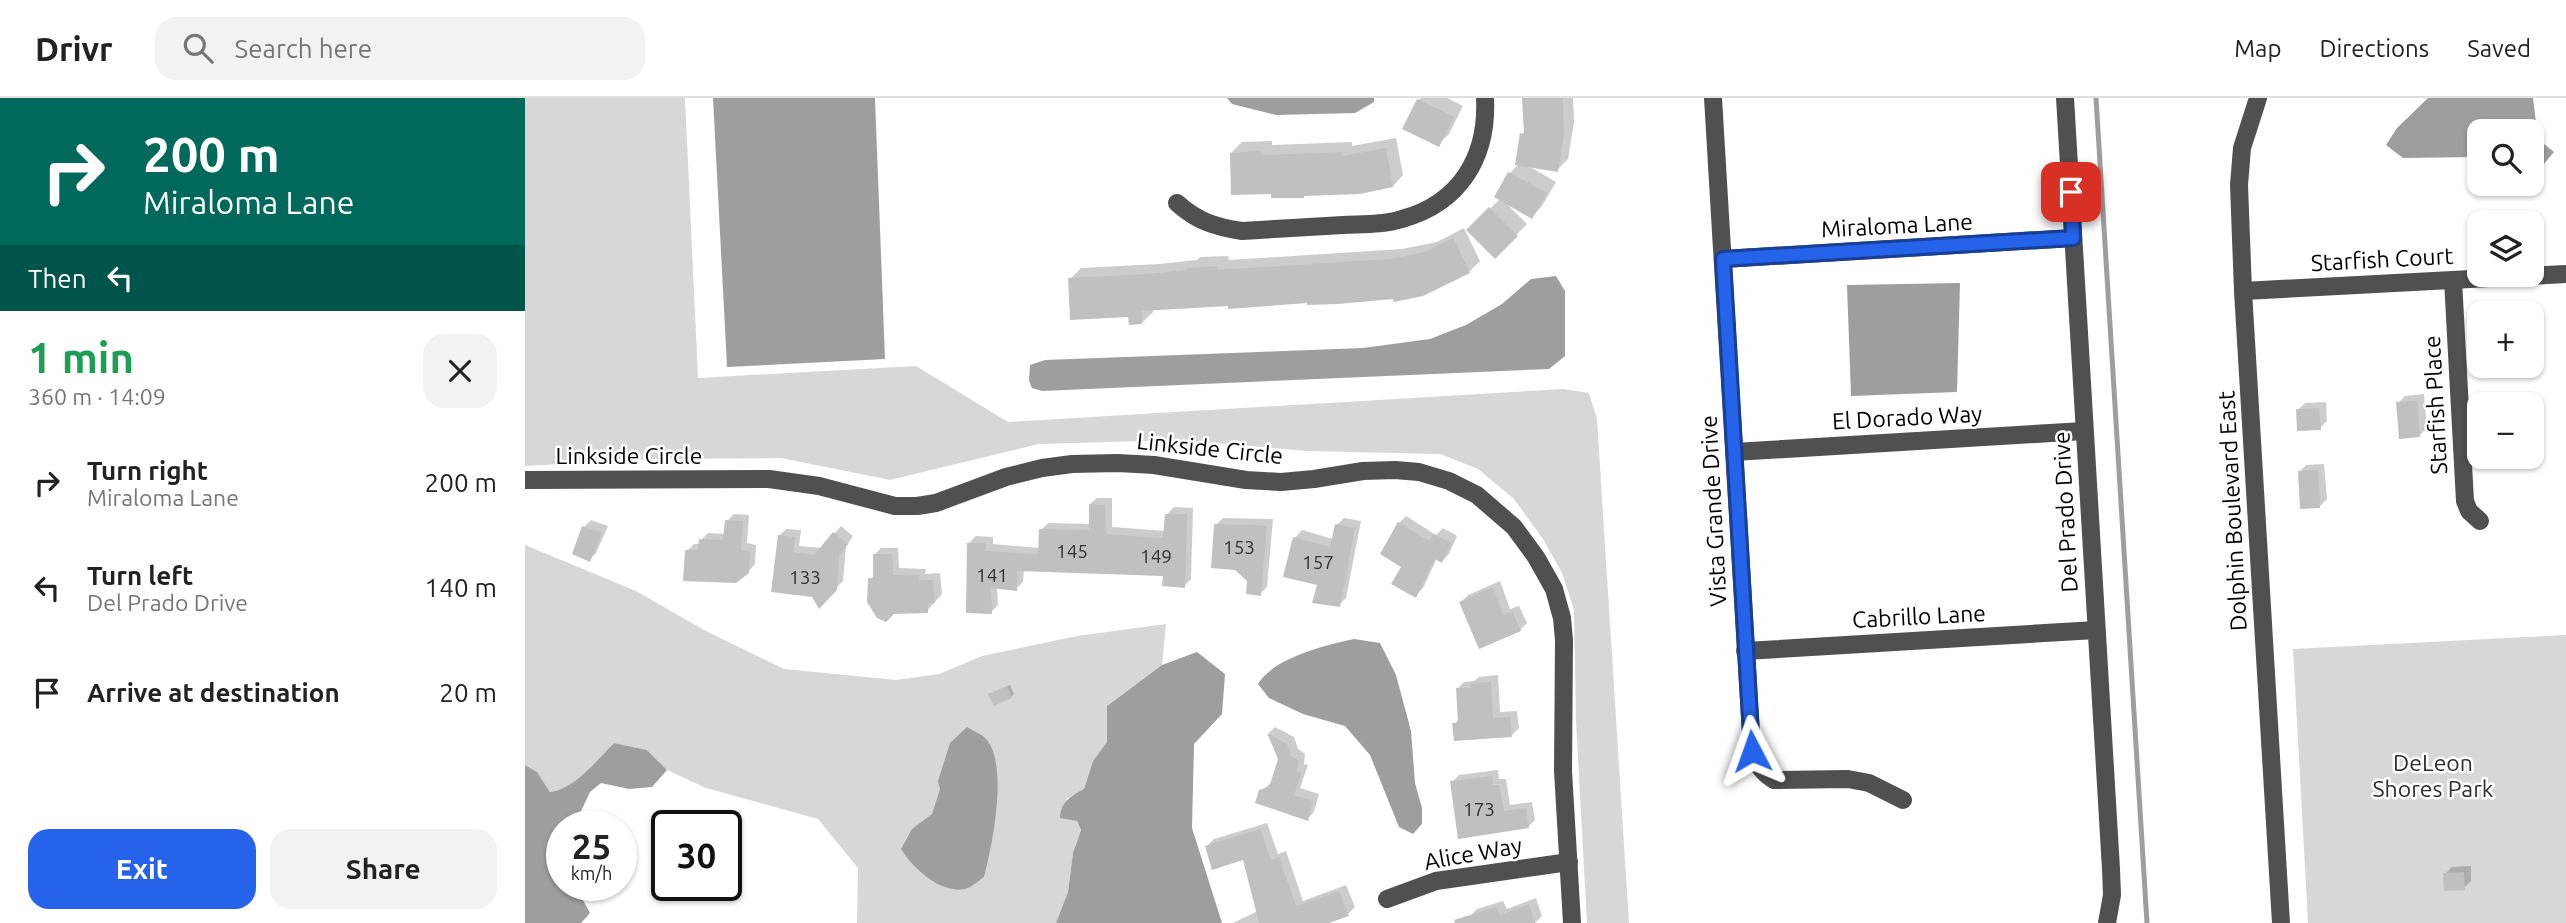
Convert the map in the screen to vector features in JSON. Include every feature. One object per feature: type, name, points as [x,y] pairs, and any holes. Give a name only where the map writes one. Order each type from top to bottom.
[{"type":"street","points":[[1177,203],[1194,218],[1242,231],[1402,219],[1443,199],[1465,178],[1482,142],[1486,116],[1485,98]]},
{"type":"street","name":"Vista Grande Drive","points":[[1713,98],[1752,751],[1757,765],[1764,774],[1774,780],[1848,779],[1869,783],[1903,800]]},
{"type":"street","name":"Del Prado Drive","points":[[2065,98],[2112,895],[2107,923]]},
{"type":"street","name":"Dolphin Boulevard East","points":[[2258,98],[2246,130],[2240,166],[2243,291],[2281,923]]},
{"type":"street","name":"Miraloma Lane","points":[[1723,259],[2073,238]]},
{"type":"street","name":"Starfish Court","points":[[2243,291],[2566,274]]},
{"type":"street","name":"Starfish Place","points":[[2453,280],[2465,500],[2469,511],[2480,521]]},
{"type":"street","name":"El Dorado Way","points":[[1734,452],[2084,431]]},
{"type":"street","name":"Linkside Circle","points":[[525,480],[769,479],[819,486],[895,506],[936,503],[1006,477],[1072,464],[1154,465],[1246,480],[1281,482],[1363,471],[1395,470],[1419,472],[1449,481],[1477,495],[1514,527],[1536,557],[1554,589],[1562,618],[1564,640],[1563,771],[1572,923]]},
{"type":"street","name":"Cabrillo Lane","points":[[1745,651],[2096,630]]},
{"type":"street","name":"Alice Way","points":[[1387,899],[1436,881],[1569,862]]},
{"type":"green space","points":[[525,98],[685,98],[698,378],[916,366],[1008,422],[1563,389],[1589,393],[1597,419],[1629,923],[1587,923],[1576,722],[1574,610],[1562,573],[1543,539],[1514,499],[1478,469],[1440,454],[1307,451],[1181,440],[1039,444],[890,480],[781,458],[657,459],[525,466]]},
{"type":"green space","points":[[525,545],[636,591],[704,630],[784,669],[896,680],[939,674],[982,656],[1077,636],[1166,624],[1162,665],[1107,706],[1107,742],[1093,761],[1084,789],[1066,799],[1081,830],[1073,853],[1068,892],[1056,923],[857,923],[858,868],[818,819],[706,788],[667,770],[647,750],[614,743],[577,780],[550,792],[537,772],[525,765]]},
{"type":"green space","name":"DeLeon Shores Park","points":[[2566,635],[2566,923],[2308,923],[2293,649]]},
{"type":"shaded area","points":[[713,98],[875,98],[885,359],[727,367]]},
{"type":"shaded area","points":[[1227,98],[1374,98],[1374,102],[1355,113],[1276,115],[1232,104]]},
{"type":"shaded area","points":[[2428,98],[2533,98],[2536,119],[2467,119],[2467,157],[2403,158],[2386,145],[2397,128]]},
{"type":"shaded area","points":[[2544,144],[2554,152],[2544,164]]},
{"type":"shaded area","points":[[1556,276],[1565,291],[1565,356],[1549,369],[1042,391],[1032,388],[1029,381],[1030,365],[1045,360],[1363,348],[1430,339],[1466,325],[1502,304],[1531,279]]},
{"type":"shaded area","points":[[1960,283],[1957,392],[1851,396],[1847,285]]},
{"type":"shaded area","points":[[1354,639],[1380,643],[1396,675],[1411,731],[1415,783],[1422,808],[1422,824],[1413,834],[1399,827],[1370,755],[1345,726],[1303,714],[1269,698],[1258,684],[1275,667],[1288,660],[1315,649]]},
{"type":"shaded area","points":[[1197,652],[1225,674],[1222,714],[1194,744],[1192,828],[1222,923],[1056,923],[1068,892],[1073,853],[1081,830],[1077,821],[1060,818],[1062,807],[1067,800],[1084,789],[1093,761],[1107,742],[1107,706],[1162,665]]},
{"type":"shaded area","points":[[967,727],[984,737],[993,751],[997,767],[997,806],[984,877],[972,886],[956,889],[946,888],[928,878],[901,849],[912,829],[932,814],[940,789],[938,781],[950,743]]},
{"type":"shaded area","points":[[614,743],[647,750],[667,770],[652,787],[629,789],[601,783],[590,792],[582,810],[546,810],[546,901],[583,901],[590,913],[581,923],[525,923],[525,765],[537,772],[550,792],[559,790],[585,773]]},
{"type":"building","points":[[1522,98],[1563,98],[1564,134],[1558,172],[1515,165],[1520,133],[1524,134]]},
{"type":"building","points":[[1417,99],[1454,117],[1439,147],[1402,129]]},
{"type":"building","points":[[1386,148],[1393,187],[1360,194],[1304,198],[1271,198],[1271,194],[1231,195],[1230,153],[1261,151],[1262,155],[1341,152],[1342,156]]},
{"type":"building","points":[[1508,172],[1547,193],[1532,219],[1494,197]]},
{"type":"building","points":[[1489,207],[1518,236],[1495,259],[1466,230]]},
{"type":"building","points":[[1453,238],[1470,273],[1423,296],[1394,302],[1393,299],[1338,304],[1307,303],[1228,309],[1228,306],[1142,311],[1142,324],[1129,325],[1128,317],[1070,320],[1068,278],[1148,274],[1218,266],[1218,270],[1390,259],[1424,252]]},
{"type":"building","points":[[2417,401],[2420,437],[2399,439],[2396,402]]},
{"type":"building","points":[[2319,408],[2321,430],[2297,431],[2296,409]]},
{"type":"building","points":[[2318,470],[2320,508],[2300,509],[2298,471]]},
{"type":"building","points":[[1089,504],[1105,505],[1106,534],[1163,538],[1165,514],[1187,514],[1185,588],[1162,586],[1163,576],[1017,571],[1017,591],[991,588],[992,614],[966,613],[967,543],[986,543],[986,551],[1038,554],[1039,529],[1089,530]]},
{"type":"building","points":[[725,520],[743,521],[741,550],[750,552],[749,573],[736,583],[683,581],[685,550],[698,550],[699,539],[723,540]]},
{"type":"building","points":[[1398,522],[1429,541],[1434,534],[1451,543],[1442,563],[1435,559],[1416,598],[1391,584],[1401,567],[1380,554]]},
{"type":"building","points":[[1214,524],[1267,526],[1261,596],[1246,594],[1247,581],[1235,570],[1211,568]]},
{"type":"building","points":[[1335,524],[1355,528],[1340,607],[1312,603],[1317,585],[1283,577],[1293,537],[1330,547]]},
{"type":"building","points":[[582,526],[602,533],[590,562],[572,554]]},
{"type":"building","points":[[833,532],[848,544],[839,556],[837,590],[819,609],[812,597],[771,592],[778,535],[795,537],[793,552],[814,555]]},
{"type":"building","points":[[873,554],[892,554],[893,575],[920,575],[919,580],[933,580],[935,603],[928,604],[928,613],[894,614],[886,622],[877,618],[867,602],[868,578],[873,579]]},
{"type":"building","points":[[1493,587],[1503,615],[1512,612],[1521,631],[1479,649],[1459,602]]},
{"type":"building","points":[[1491,682],[1493,718],[1510,717],[1512,737],[1454,741],[1452,723],[1458,723],[1456,688],[1471,688],[1470,683]]},
{"type":"building","points":[[1007,686],[1012,698],[994,706],[988,694]]},
{"type":"building","points":[[1267,733],[1287,744],[1291,756],[1299,761],[1297,771],[1302,773],[1294,795],[1313,801],[1308,821],[1255,803],[1259,790],[1269,787],[1278,759]]},
{"type":"building","points":[[1492,776],[1493,785],[1499,785],[1504,811],[1526,808],[1529,828],[1458,839],[1450,781]]},
{"type":"building","points":[[1260,829],[1271,860],[1279,857],[1296,906],[1339,891],[1349,916],[1329,923],[1259,923],[1243,860],[1212,870],[1205,846]]},
{"type":"building","points":[[2464,872],[2465,890],[2444,891],[2443,873]]},
{"type":"building","points":[[1529,904],[1535,923],[1455,923],[1454,920],[1496,907],[1500,915]]},
{"type":"waterway","points":[[2096,98],[2147,923]]},
{"type":"route","points":[[1752,751],[1723,259],[2073,238],[2071,192]]}]
